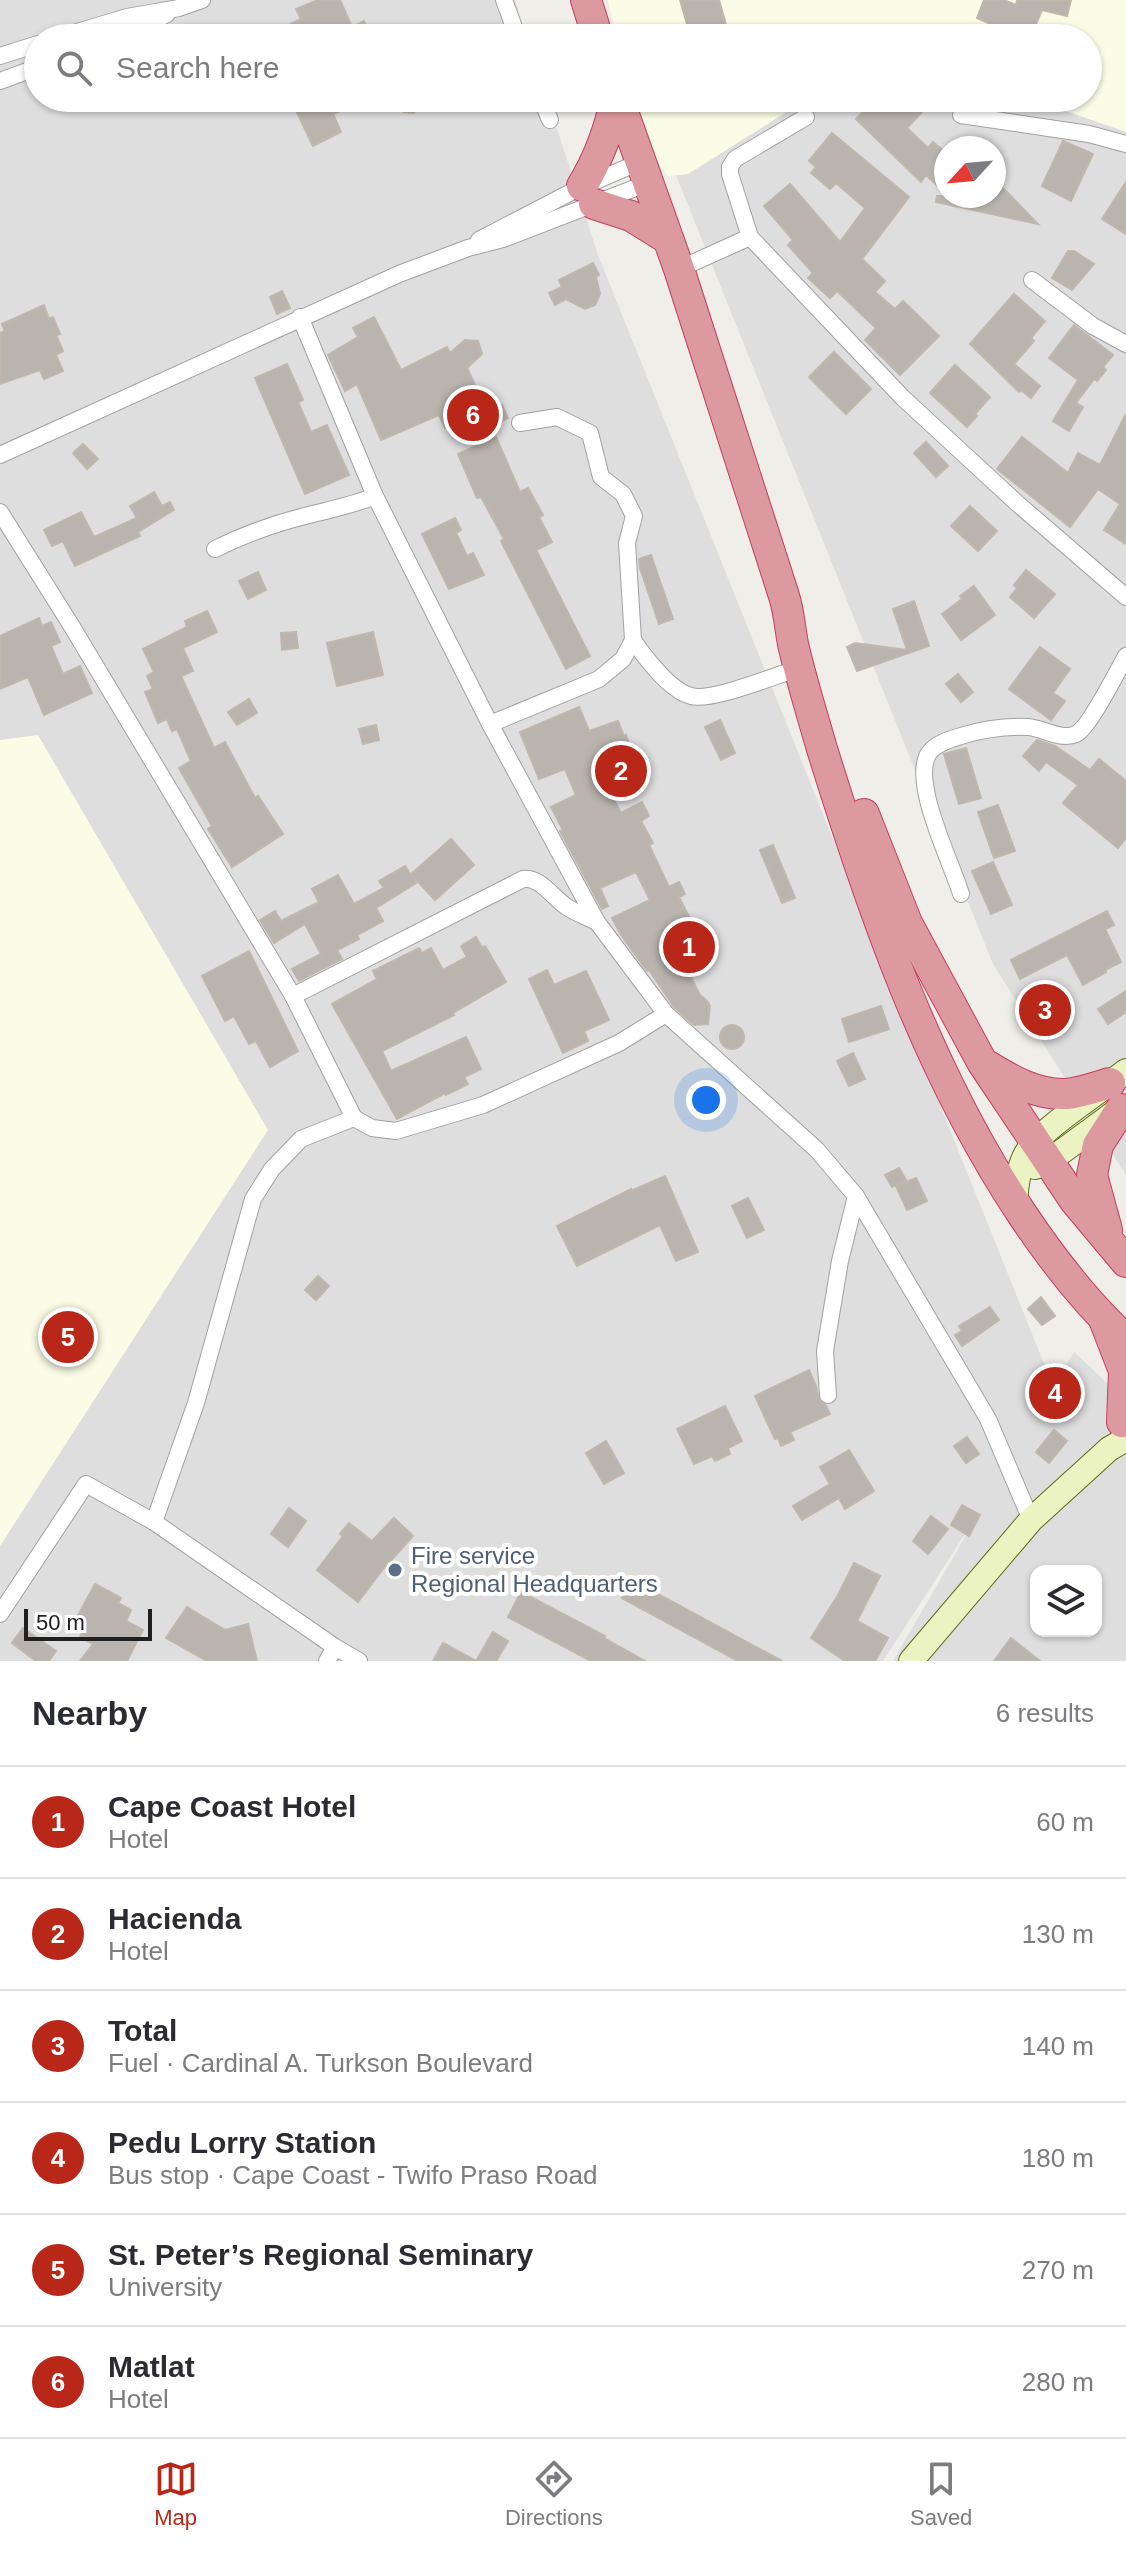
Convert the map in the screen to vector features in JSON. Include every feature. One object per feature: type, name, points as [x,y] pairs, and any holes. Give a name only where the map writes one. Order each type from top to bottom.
[{"type":"highway","points":[[586,0],[594,24]]},
{"type":"highway","points":[[614,112],[588,195],[668,239]]},
{"type":"highway","points":[[622,112],[679,269],[789,613],[793,642],[822,748],[886,938],[930,1050],[1025,1160],[1075,1201],[1118,1252]]},
{"type":"highway","points":[[789,613],[805,639],[859,802],[907,923],[982,1062],[1025,1160],[1015,1203],[1047,1251],[1115,1330],[1124,1371],[1121,1432]]},
{"type":"highway","points":[[982,1062],[1016,1083],[1033,1089],[1066,1094],[1121,1092],[1098,1145],[1092,1175],[1098,1201],[1118,1252]]},
{"type":"main road","points":[[1025,1160],[1121,1092]]},
{"type":"main road","points":[[911,1661],[1031,1520],[1121,1432]]},
{"type":"street","points":[[150,24],[202,0]]},
{"type":"street","points":[[504,0],[513,24]]},
{"type":"street","points":[[104,24],[179,8]]},
{"type":"street","points":[[0,56],[24,50]]},
{"type":"street","points":[[0,81],[24,72]]},
{"type":"street","points":[[547,112],[550,120]]},
{"type":"street","points":[[961,115],[1089,134],[1126,144]]},
{"type":"street","points":[[806,117],[735,159],[730,167],[750,237],[903,398],[1018,504],[1126,597]]},
{"type":"street","points":[[0,455],[300,317],[468,248],[482,237],[644,173]]},
{"type":"street","points":[[679,269],[750,237]]},
{"type":"street","points":[[1032,280],[1093,326],[1126,344]]},
{"type":"street","points":[[300,317],[375,496],[490,724],[597,922],[666,1014],[817,1150],[856,1196],[988,1419],[1031,1520]]},
{"type":"street","points":[[520,423],[557,417],[590,433],[601,477],[623,494],[634,516],[627,543],[633,640],[649,664],[689,696],[708,697],[800,668]]},
{"type":"street","points":[[215,549],[246,534],[353,505],[375,496]]},
{"type":"street","points":[[0,512],[293,996],[354,1118],[372,1128],[396,1131],[483,1105],[619,1043],[666,1014]]},
{"type":"street","points":[[490,724],[599,679],[623,659],[633,640]]},
{"type":"street","points":[[961,894],[938,837],[929,803],[924,771],[929,752],[946,740],[989,727],[1032,727],[1061,736],[1077,734],[1090,720],[1126,656]]},
{"type":"street","points":[[293,996],[523,879],[537,881],[567,908],[597,922]]},
{"type":"street","points":[[154,1522],[196,1403],[253,1199],[272,1169],[301,1139],[354,1118]]},
{"type":"street","points":[[828,1395],[825,1351],[840,1261],[856,1196]]},
{"type":"street","points":[[0,1614],[86,1484],[154,1522],[331,1654],[359,1661]]},
{"type":"shaded area","points":[[0,0],[515,0],[523,24],[24,24],[24,112],[552,112],[598,255],[1053,1386],[1074,1352],[1126,1401],[1126,1661],[893,1661],[980,1511],[883,1661],[0,1661]]},
{"type":"shaded area","points":[[606,0],[1126,0],[1126,1175],[993,964],[651,112],[1102,112],[1102,24],[615,24]]},
{"type":"shaded area","points":[[607,0],[1126,0],[1126,132],[1069,112],[1102,112],[1102,24],[614,24]]},
{"type":"shaded area","points":[[639,112],[787,112],[688,174],[668,176],[651,153]]},
{"type":"shaded area","points":[[38,735],[268,1130],[0,1546],[0,740]]},
{"type":"building","points":[[318,0],[340,0],[351,24],[291,24],[301,19],[296,9]]},
{"type":"building","points":[[680,0],[719,0],[726,24],[687,24]]},
{"type":"building","points":[[984,0],[1004,0],[1016,5],[1017,0],[1071,0],[1067,16],[1042,10],[1036,24],[990,24],[977,18]]},
{"type":"building","points":[[297,112],[338,112],[333,114],[341,132],[313,146]]},
{"type":"building","points":[[863,112],[922,112],[907,128],[928,148],[934,143],[934,183],[926,175],[921,182],[856,119]]},
{"type":"building","points":[[832,133],[909,197],[862,259],[885,281],[875,292],[895,309],[903,301],[939,336],[900,375],[865,340],[876,328],[837,291],[830,298],[808,278],[813,273],[788,245],[793,240],[764,206],[790,184],[840,242],[865,208],[836,183],[830,189],[811,173],[816,167],[809,161]]},
{"type":"building","points":[[1063,141],[1093,154],[1071,201],[1042,186]]},
{"type":"building","points":[[1126,182],[1126,234],[1102,219]]},
{"type":"building","points":[[1006,191],[1038,224],[964,208],[1006,208]]},
{"type":"building","points":[[1068,251],[1074,251],[1094,264],[1072,290],[1052,278]]},
{"type":"building","points":[[593,263],[599,275],[596,277],[600,294],[595,305],[585,309],[566,299],[555,305],[549,293],[562,287],[559,280]]},
{"type":"building","points":[[282,291],[290,308],[277,314],[270,297]]},
{"type":"building","points":[[1014,294],[1045,321],[1031,338],[1034,341],[1014,364],[1040,386],[1031,398],[1021,390],[1019,392],[970,344]]},
{"type":"building","points":[[44,305],[60,334],[56,335],[63,351],[56,355],[63,371],[44,379],[40,370],[0,384],[0,333],[5,331],[2,324]]},
{"type":"building","points":[[374,317],[401,370],[447,347],[450,353],[465,340],[478,341],[482,354],[467,368],[486,408],[445,428],[439,415],[381,440],[357,384],[345,391],[328,355],[358,337],[353,328]]},
{"type":"building","points":[[1074,325],[1113,355],[1103,367],[1106,370],[1097,381],[1094,379],[1076,403],[1083,407],[1069,431],[1053,421],[1078,380],[1049,358]]},
{"type":"building","points":[[834,352],[871,389],[846,414],[809,377]]},
{"type":"building","points":[[287,364],[303,400],[298,402],[311,432],[327,425],[349,475],[305,494],[255,378]]},
{"type":"building","points":[[955,365],[990,397],[967,427],[930,393]]},
{"type":"building","points":[[502,405],[508,418],[494,425],[488,412]]},
{"type":"building","points":[[1126,414],[1126,544],[1104,530],[1120,504],[1098,489],[1070,527],[997,469],[1022,437],[1068,473],[1078,453],[1100,465]]},
{"type":"building","points":[[496,437],[520,492],[528,488],[543,515],[539,517],[552,542],[536,550],[590,656],[566,669],[501,541],[504,539],[481,497],[477,498],[458,454]]},
{"type":"building","points":[[926,442],[948,466],[936,477],[914,453]]},
{"type":"building","points":[[83,444],[98,459],[87,469],[73,453]]},
{"type":"building","points":[[154,492],[162,506],[170,502],[174,510],[138,532],[140,536],[75,566],[63,541],[52,546],[44,530],[81,512],[94,537],[137,518],[130,506]]},
{"type":"building","points":[[970,506],[997,531],[978,551],[951,526]]},
{"type":"building","points":[[455,518],[461,530],[456,533],[467,556],[473,553],[484,575],[449,589],[422,534]]},
{"type":"building","points":[[651,555],[673,619],[659,624],[640,568],[639,559]]},
{"type":"building","points":[[1026,570],[1055,594],[1034,618],[1010,597],[1017,588],[1014,585]]},
{"type":"building","points":[[258,572],[266,590],[248,599],[239,581]]},
{"type":"building","points":[[974,586],[995,615],[961,640],[942,614]]},
{"type":"building","points":[[914,601],[929,646],[857,671],[847,647],[855,643],[907,650],[893,609]]},
{"type":"building","points":[[207,611],[217,632],[183,648],[193,671],[181,676],[214,748],[225,742],[255,798],[258,796],[283,834],[232,867],[208,829],[212,826],[179,768],[191,761],[177,729],[172,731],[167,719],[158,723],[145,692],[153,689],[147,676],[154,672],[143,649],[187,627],[185,621]]},
{"type":"building","points":[[39,618],[42,626],[51,622],[60,642],[51,646],[63,674],[80,666],[92,693],[44,715],[28,677],[0,689],[0,636]]},
{"type":"building","points":[[296,632],[298,648],[282,650],[281,633]]},
{"type":"building","points":[[373,632],[383,675],[337,686],[327,643]]},
{"type":"building","points":[[1040,647],[1070,669],[1053,693],[1065,701],[1051,720],[1009,689]]},
{"type":"building","points":[[958,674],[973,692],[961,702],[946,684]]},
{"type":"building","points":[[249,699],[257,713],[237,725],[228,712]]},
{"type":"building","points":[[579,707],[589,731],[618,721],[626,735],[631,751],[595,763],[621,813],[642,802],[649,816],[641,821],[653,843],[649,845],[669,887],[679,882],[685,894],[679,897],[702,943],[679,954],[700,995],[710,1006],[708,1024],[694,1025],[674,1007],[612,918],[650,900],[636,872],[600,888],[608,906],[602,909],[560,831],[563,830],[551,807],[576,795],[565,769],[539,779],[520,732]]},
{"type":"building","points":[[720,720],[735,753],[721,760],[705,727]]},
{"type":"building","points":[[376,725],[379,740],[363,744],[359,729]]},
{"type":"building","points":[[1037,740],[1055,746],[1090,770],[1099,759],[1126,781],[1126,838],[1118,848],[1063,803],[1078,785],[1046,762],[1039,771],[1023,756]]},
{"type":"building","points":[[966,748],[981,798],[959,804],[944,754]]},
{"type":"building","points":[[998,805],[1015,851],[994,858],[978,812]]},
{"type":"building","points":[[451,839],[474,865],[435,900],[411,874]]},
{"type":"building","points":[[773,845],[795,898],[782,903],[760,850]]},
{"type":"building","points":[[993,862],[1012,905],[991,914],[972,871]]},
{"type":"building","points":[[405,866],[416,883],[376,908],[383,921],[357,935],[359,939],[337,950],[342,959],[299,981],[292,969],[321,954],[305,924],[274,943],[260,920],[275,911],[281,921],[319,902],[312,889],[338,875],[354,904],[384,888],[379,881]]},
{"type":"building","points":[[1107,911],[1114,925],[1105,929],[1121,962],[1083,985],[1067,955],[1020,979],[1011,960]]},
{"type":"building","points":[[476,937],[482,948],[485,946],[506,982],[454,1015],[382,1051],[391,1071],[466,1037],[481,1069],[464,1077],[468,1084],[397,1119],[332,1004],[377,979],[373,971],[419,948],[422,953],[431,948],[443,970],[467,957],[461,946]]},
{"type":"building","points":[[249,951],[298,1051],[270,1067],[256,1041],[249,1044],[234,1016],[225,1021],[202,976]]},
{"type":"building","points":[[547,970],[554,985],[586,971],[609,1020],[584,1031],[588,1041],[563,1053],[529,979]]},
{"type":"building","points":[[1126,991],[1126,1012],[1108,1024],[1098,1009]]},
{"type":"building","points":[[881,1006],[889,1029],[849,1042],[842,1019]]},
{"type":"building","points":[[732,1025],[740,1029],[744,1037],[740,1045],[732,1049],[724,1045],[720,1037],[724,1029]]},
{"type":"building","points":[[853,1053],[865,1079],[849,1086],[837,1061]]},
{"type":"building","points":[[899,1168],[906,1180],[892,1187],[885,1175]]},
{"type":"building","points":[[665,1176],[698,1252],[676,1261],[660,1225],[577,1266],[557,1226],[631,1189]]},
{"type":"building","points":[[916,1178],[927,1201],[907,1210],[896,1186]]},
{"type":"building","points":[[748,1198],[764,1230],[747,1238],[732,1206]]},
{"type":"building","points":[[318,1276],[329,1286],[316,1300],[305,1290]]},
{"type":"building","points":[[1041,1297],[1055,1316],[1042,1325],[1028,1309]]},
{"type":"building","points":[[990,1307],[999,1320],[962,1346],[955,1335],[962,1331],[959,1326]]},
{"type":"building","points":[[809,1370],[819,1400],[830,1414],[790,1432],[794,1440],[781,1446],[755,1396]]},
{"type":"building","points":[[725,1406],[742,1441],[728,1448],[730,1454],[715,1461],[712,1456],[694,1464],[677,1429]]},
{"type":"building","points":[[1054,1430],[1067,1441],[1049,1463],[1036,1452]]},
{"type":"building","points":[[967,1437],[979,1454],[966,1463],[954,1446]]},
{"type":"building","points":[[606,1441],[624,1473],[604,1484],[586,1453]]},
{"type":"building","points":[[849,1450],[874,1491],[845,1509],[839,1498],[802,1520],[793,1506],[830,1484],[820,1467]]},
{"type":"building","points":[[962,1505],[980,1515],[969,1536],[951,1525]]},
{"type":"building","points":[[289,1508],[306,1521],[288,1547],[271,1534]]},
{"type":"building","points":[[931,1516],[948,1529],[928,1554],[913,1541]]},
{"type":"building","points":[[394,1518],[413,1536],[358,1602],[317,1570],[349,1523],[372,1541]]},
{"type":"building","points":[[854,1563],[880,1576],[857,1621],[888,1638],[875,1661],[845,1661],[811,1638]]},
{"type":"building","points":[[632,1580],[782,1661],[738,1661],[622,1598]]},
{"type":"building","points":[[95,1584],[121,1598],[118,1603],[131,1610],[126,1621],[143,1630],[127,1661],[80,1661],[93,1644],[80,1637],[85,1627],[75,1621]]},
{"type":"building","points":[[521,1592],[645,1661],[591,1661],[508,1617]]},
{"type":"building","points":[[187,1607],[225,1630],[248,1624],[257,1661],[207,1661],[166,1638]]},
{"type":"building","points":[[23,1628],[56,1651],[49,1661],[36,1661],[12,1643]]},
{"type":"building","points":[[493,1632],[508,1641],[496,1661],[476,1661]]},
{"type":"building","points":[[1011,1638],[1040,1661],[994,1661]]},
{"type":"building","points":[[443,1643],[476,1661],[433,1661]]},
{"type":"place","name":"Matlat","points":[[473,415]]},
{"type":"place","name":"Hacienda","points":[[621,771]]},
{"type":"place","name":"Cape Coast Hotel","points":[[689,947]]},
{"type":"place","name":"Total","points":[[1045,1010]]},
{"type":"place","name":"St. Peter’s Regional Seminary","points":[[68,1337]]},
{"type":"place","name":"Pedu Lorry Station","points":[[1055,1393]]},
{"type":"place","name":"Fire service Regional Headquarters","points":[[395,1570]]}]
